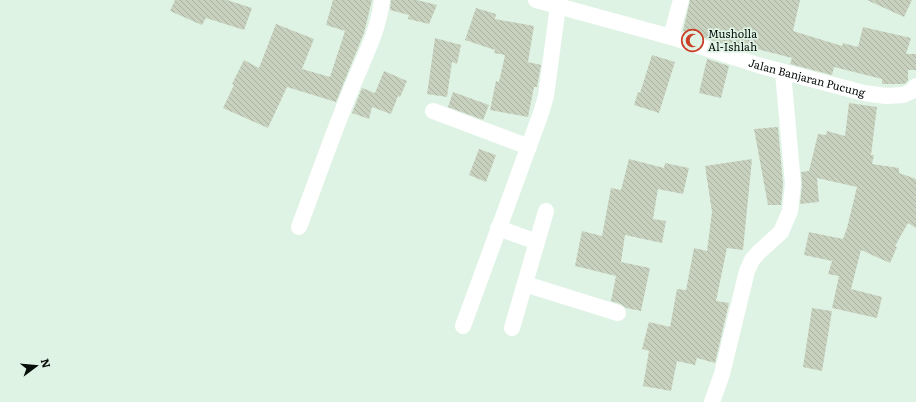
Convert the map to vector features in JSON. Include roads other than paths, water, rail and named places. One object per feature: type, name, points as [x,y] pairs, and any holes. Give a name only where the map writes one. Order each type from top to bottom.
[{"type":"street","points":[[299,227],[350,91],[373,40],[382,0]]},
{"type":"street","name":"Jalan Banjaran Pucung","points":[[536,0],[672,37],[783,72],[864,93],[886,96],[903,95],[915,90]]},
{"type":"street","points":[[672,37],[681,0]]},
{"type":"street","points":[[463,326],[546,96],[558,6]]},
{"type":"street","points":[[712,402],[722,374],[747,271],[752,260],[781,232],[790,211],[793,184],[783,72]]},
{"type":"street","points":[[433,110],[529,146]]},
{"type":"street","points":[[512,328],[546,211]]},
{"type":"street","points":[[498,228],[537,242]]},
{"type":"street","points":[[525,284],[618,313]]},
{"type":"place","name":"Musholla Al-Ishlah","points":[[692,40]]}]
